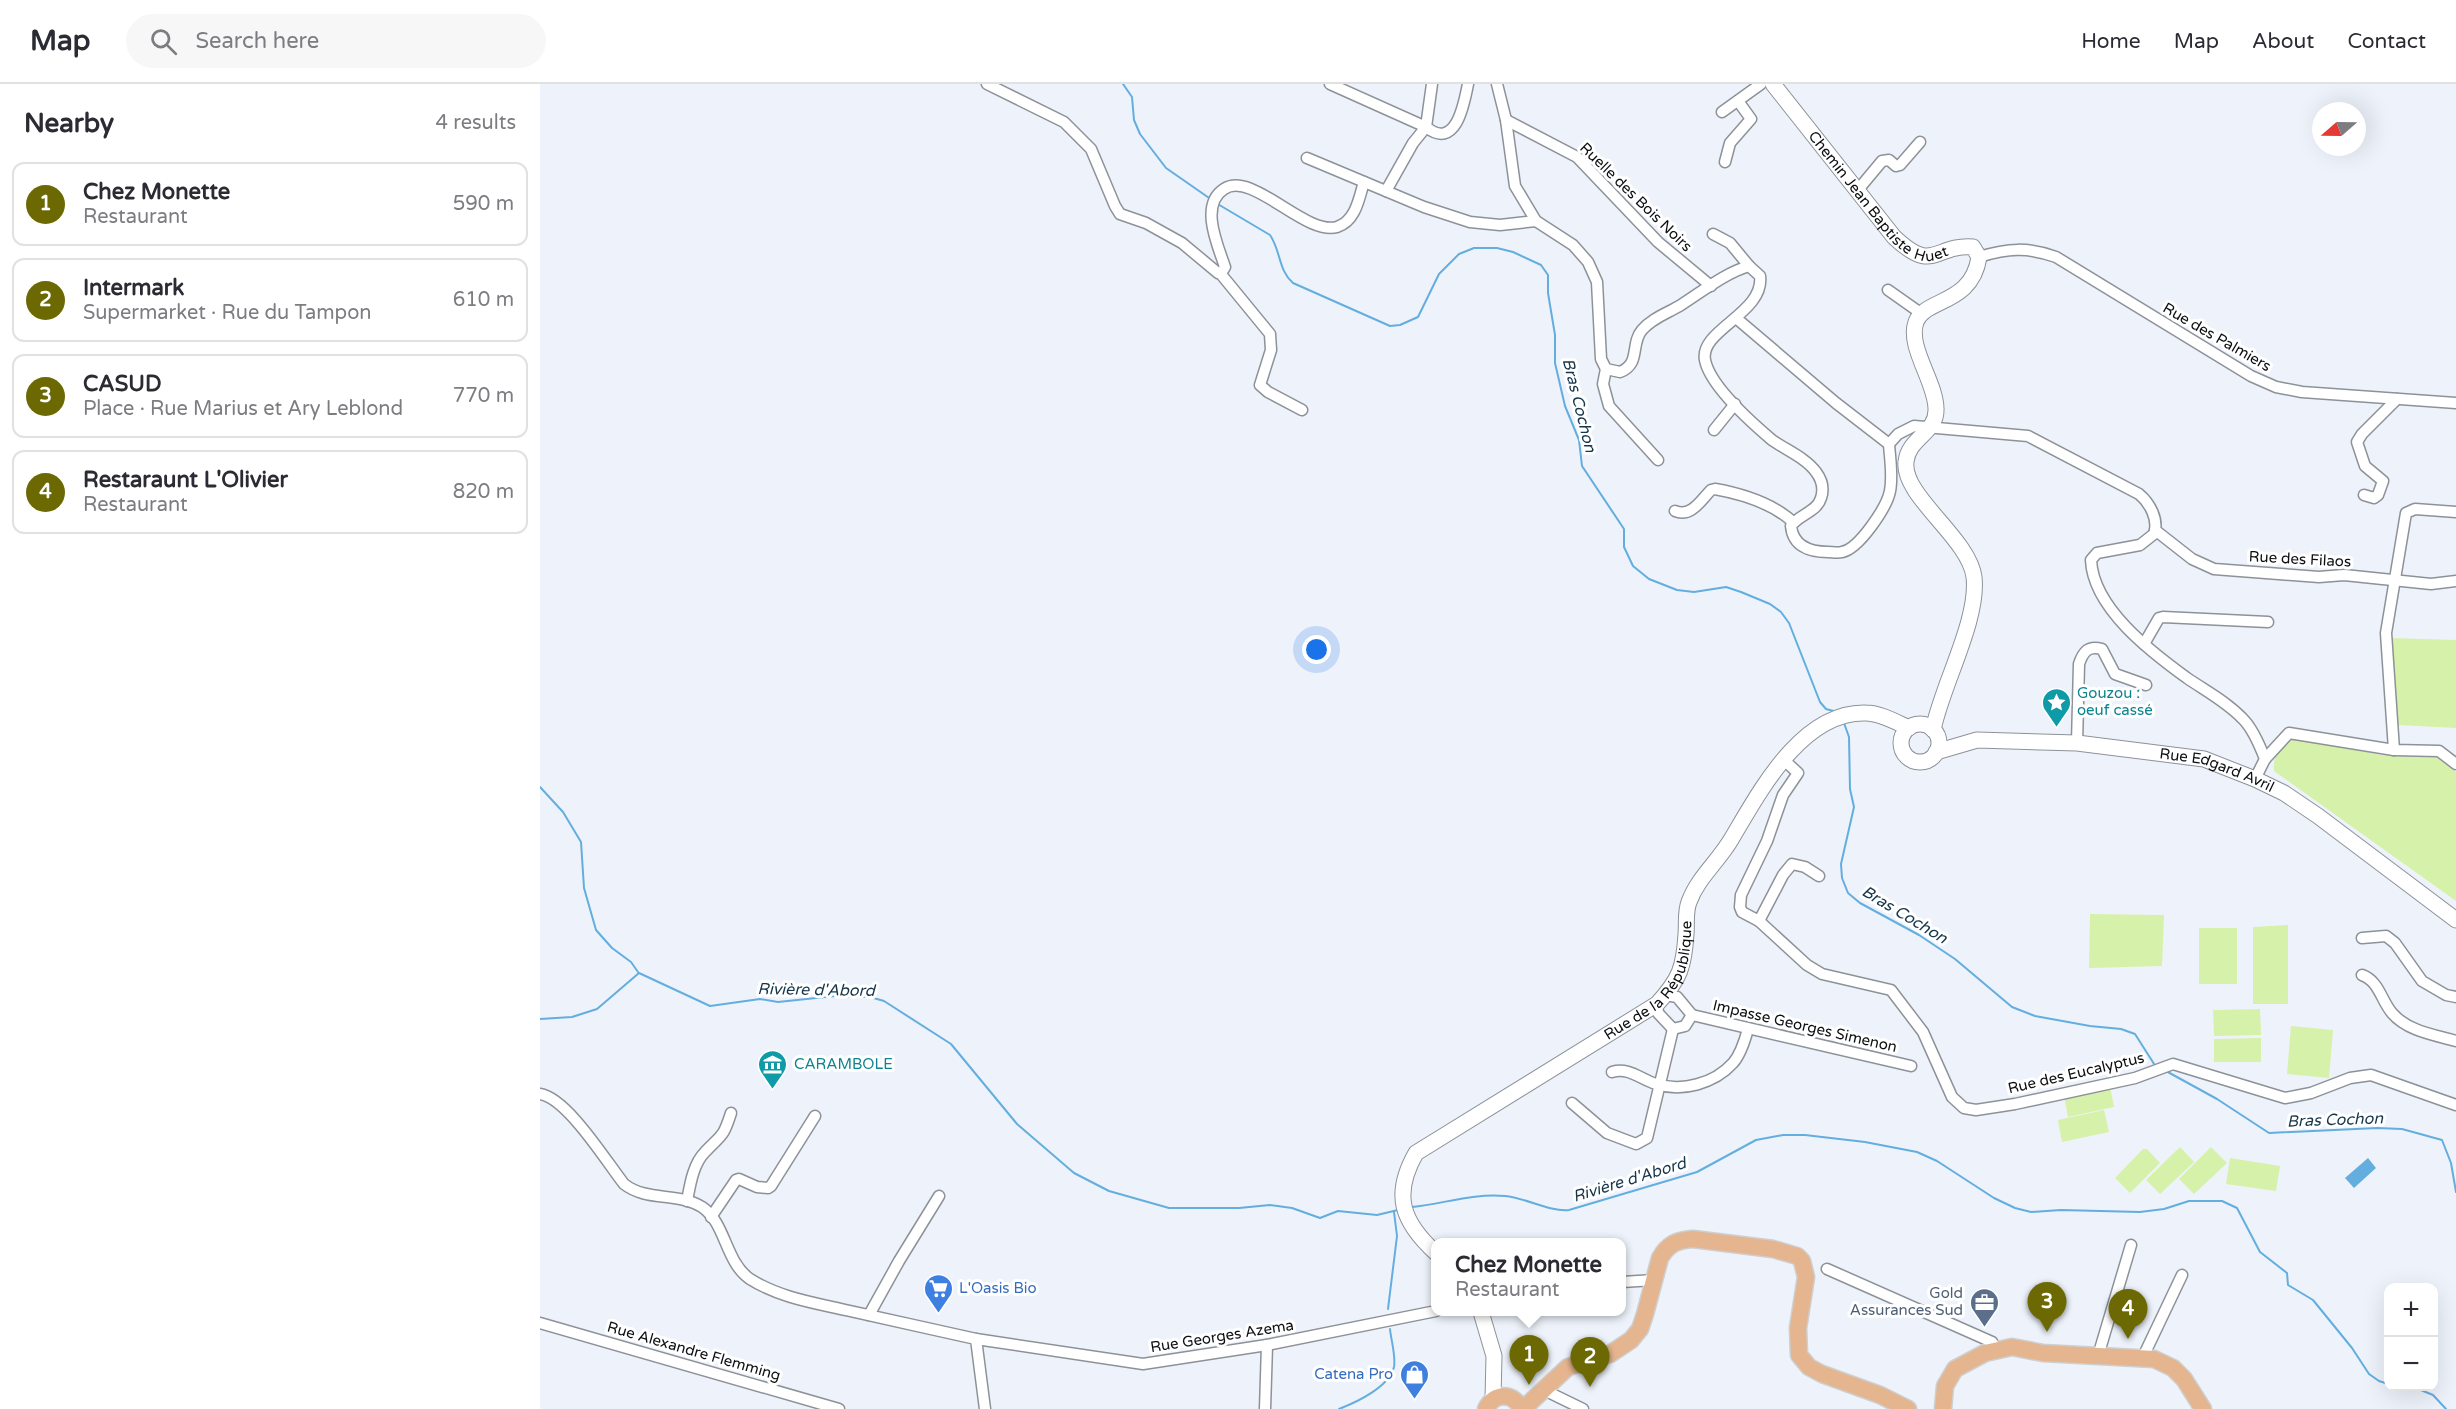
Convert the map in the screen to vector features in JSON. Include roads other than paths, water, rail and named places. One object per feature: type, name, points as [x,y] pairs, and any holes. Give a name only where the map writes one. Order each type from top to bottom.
[{"type":"main road","points":[[1494,1401],[1509,1396],[1527,1402],[1568,1367],[1610,1354],[1631,1340],[1640,1329],[1664,1251],[1680,1240],[1693,1239],[1790,1253],[1802,1261],[1806,1277],[1798,1328],[1800,1355],[1809,1367],[1822,1374],[1880,1395],[1908,1409]]},
{"type":"main road","points":[[1943,1409],[1945,1386],[1955,1369],[1996,1349],[2012,1347],[2043,1353],[2143,1357],[2163,1362],[2184,1379],[2203,1409]]},
{"type":"street","points":[[987,84],[1064,122],[1091,149],[1120,214],[1146,223],[1182,243],[1214,272],[1220,273],[1270,334],[1271,350],[1260,385],[1268,392],[1302,410]]},
{"type":"street","points":[[1330,84],[1433,132],[1440,133],[1453,128],[1458,122],[1468,84]]},
{"type":"street","points":[[1386,191],[1413,144],[1426,127],[1432,84]]},
{"type":"street","points":[[1497,84],[1506,120],[1515,186],[1536,221],[1573,245],[1588,262],[1597,282],[1600,359],[1606,369],[1603,384],[1609,406],[1658,460]]},
{"type":"street","points":[[1722,112],[1761,84]]},
{"type":"street","name":"Chemin Jean Baptiste Huet","points":[[1773,84],[1894,237],[1910,252],[1935,256],[1968,247],[1976,250],[1980,257]]},
{"type":"street","points":[[1725,162],[1730,143],[1751,119],[1738,101]]},
{"type":"street","name":"Ruelle des Bois Noirs","points":[[1506,120],[1577,157],[1658,242],[1711,286]]},
{"type":"street","points":[[1857,191],[1882,161],[1889,160],[1896,166],[1900,165],[1920,142]]},
{"type":"street","points":[[1307,158],[1424,207],[1470,222],[1500,225],[1536,221]]},
{"type":"street","points":[[1220,273],[1225,267],[1212,223],[1214,202],[1219,192],[1229,185],[1251,188],[1300,217],[1326,228],[1332,228],[1339,227],[1349,219],[1357,207],[1364,182]]},
{"type":"street","points":[[1713,234],[1730,243],[1749,266],[1757,271],[1760,281],[1756,295],[1737,318],[1709,342],[1704,355],[1710,374],[1735,404],[1772,440],[1812,467],[1817,474],[1823,490],[1819,502],[1793,522],[1792,534],[1795,540],[1806,548],[1819,552],[1843,552],[1854,545],[1885,506],[1891,490],[1889,444],[1905,429],[1914,426],[1932,427],[1965,432],[2028,436],[2146,499],[2151,507],[2154,534],[2140,545],[2107,549],[2097,553],[2091,560],[2095,581],[2102,597],[2113,612],[2144,644],[2164,662],[2233,709],[2245,721],[2259,770]]},
{"type":"street","name":"Rue des Palmiers","points":[[1980,257],[2002,250],[2035,249],[2056,257],[2251,376],[2276,387],[2302,392],[2456,403]]},
{"type":"street","points":[[1853,714],[1882,724],[1901,742],[1905,732],[1927,735],[1967,628],[1974,578],[1972,567],[1964,552],[1927,505],[1905,464],[1911,447],[1932,427],[1936,420],[1936,399],[1915,336],[1916,321],[1922,314],[1947,301],[1965,287],[1973,278],[1980,257]]},
{"type":"street","points":[[1606,369],[1620,372],[1630,366],[1635,356],[1638,335],[1643,329],[1711,286],[1749,266]]},
{"type":"street","points":[[1888,290],[1922,314]]},
{"type":"street","points":[[1737,318],[1836,403],[1889,444]]},
{"type":"street","points":[[2364,495],[2374,498],[2378,495],[2383,481],[2365,466],[2357,442],[2397,399]]},
{"type":"street","points":[[1714,430],[1735,404]]},
{"type":"street","points":[[1675,511],[1680,514],[1689,512],[1711,490],[1715,489],[1748,497],[1776,509],[1793,522]]},
{"type":"street","points":[[2394,750],[2386,633],[2406,513],[2415,509],[2456,512]]},
{"type":"street","name":"Rue des Filaos","points":[[2155,530],[2192,559],[2214,568],[2319,577],[2344,575],[2431,584],[2456,581]]},
{"type":"street","points":[[2144,644],[2159,618],[2163,617],[2268,622]]},
{"type":"street","points":[[2077,739],[2079,663],[2083,653],[2091,647],[2102,649],[2115,674],[2146,685]]},
{"type":"street","name":"Rue de la République","points":[[1431,1247],[1409,1222],[1402,1204],[1405,1180],[1411,1169],[1429,1154],[1684,988],[1690,968],[1695,911],[1700,894],[1736,845],[1788,762],[1831,720],[1853,714],[1868,713],[1927,735]]},
{"type":"street","points":[[2259,770],[2289,734],[2394,750],[2439,751],[2456,764]]},
{"type":"street","name":"Rue Edgard Avril","points":[[1901,742],[1904,754],[1914,762],[1927,761],[1927,735],[1977,740],[2077,739],[2259,770],[2291,788],[2456,908]]},
{"type":"street","points":[[1788,762],[1798,773],[1783,795],[1767,840],[1739,900],[1742,912],[1759,921],[1783,875],[1792,864],[1805,867],[1819,876]]},
{"type":"street","name":"Rue Edgard Avril","points":[[2259,770],[2284,794],[2318,816],[2456,920]]},
{"type":"street","name":"Rue des Eucalyptus","points":[[1759,921],[1807,965],[1837,979],[1856,980],[1891,990],[1923,1032],[1952,1097],[1965,1108],[1976,1110],[2015,1104],[2135,1078],[2173,1064],[2285,1098],[2311,1093],[2350,1078],[2371,1076],[2456,1105]]},
{"type":"street","points":[[2362,938],[2386,936],[2395,943],[2422,981],[2446,995],[2456,997]]},
{"type":"street","points":[[2362,975],[2372,979],[2394,1015],[2407,1025],[2421,1032],[2456,1041]]},
{"type":"street","points":[[1665,1002],[1689,1008],[1692,1016],[1684,1026],[1673,1029]]},
{"type":"street","points":[[1572,1103],[1607,1133],[1636,1144],[1647,1138],[1673,1029],[1665,1002]]},
{"type":"street","name":"Impasse Georges Simenon","points":[[1692,1016],[1911,1066]]},
{"type":"street","points":[[1612,1072],[1628,1070],[1659,1085],[1690,1086],[1713,1079],[1734,1062],[1744,1044],[1748,1029]]},
{"type":"street","points":[[540,1094],[558,1101],[624,1184],[634,1191],[687,1201],[704,1208],[711,1216],[736,1180],[739,1179],[757,1187],[771,1186],[815,1116]]},
{"type":"street","points":[[687,1201],[693,1174],[705,1152],[724,1134],[731,1113]]},
{"type":"street","points":[[869,1315],[898,1261],[939,1196]]},
{"type":"street","name":"Rue Georges Azema","points":[[711,1216],[737,1266],[749,1278],[783,1296],[976,1339],[1143,1364],[1267,1345],[1431,1312]]},
{"type":"street","points":[[1417,1232],[1431,1240]]},
{"type":"street","points":[[2098,1356],[2132,1245]]},
{"type":"street","points":[[1827,1269],[1992,1342],[1996,1349]]},
{"type":"street","points":[[2143,1357],[2182,1275]]},
{"type":"street","points":[[1626,1282],[1654,1280]]},
{"type":"street","points":[[1477,1316],[1490,1342]]},
{"type":"street","points":[[1482,1316],[1494,1356],[1494,1401]]},
{"type":"street","name":"Rue Alexandre Flemming","points":[[540,1323],[838,1409]]},
{"type":"street","points":[[976,1339],[985,1409]]},
{"type":"street","points":[[1265,1409],[1267,1345]]},
{"type":"street","points":[[1527,1402],[1583,1409]]},
{"type":"water","points":[[2368,1158],[2376,1168],[2354,1188],[2345,1178]]},
{"type":"waterway","name":"Bras Cochon","points":[[1123,84],[1132,97],[1134,120],[1140,134],[1166,168],[1212,200]]},
{"type":"waterway","name":"Bras Cochon","points":[[1216,203],[1270,235],[1282,266],[1293,283],[1390,326],[1400,325],[1418,317],[1439,274],[1459,254],[1474,248],[1497,248],[1513,252],[1541,265],[1548,275],[1548,293],[1555,335],[1555,363],[1565,406],[1579,440],[1582,466],[1624,529],[1624,547],[1633,566],[1649,579],[1677,590],[1694,592],[1726,587],[1770,604],[1781,612],[1789,623],[1820,702],[1826,709],[1837,712]]},
{"type":"waterway","name":"Bras Cochon","points":[[1844,723],[1849,737],[1850,789],[1854,807],[1841,864],[1842,878],[1848,893],[1860,903],[1919,935],[1955,959],[2012,1007],[2035,1016],[2121,1029],[2135,1034],[2156,1067]]},
{"type":"waterway","points":[[540,787],[563,812],[581,842],[584,888],[596,930],[612,948],[631,962],[638,972]]},
{"type":"waterway","name":"Rivière d'Abord","points":[[540,1019],[572,1017],[597,1009],[639,973],[710,1006],[760,999],[778,1002],[835,996],[870,997],[884,1001],[951,1044],[1017,1124],[1074,1173],[1109,1191],[1169,1208],[1239,1208],[1270,1205],[1292,1208],[1320,1218],[1338,1211],[1377,1215],[1398,1210]]},
{"type":"waterway","name":"Bras Cochon","points":[[2166,1071],[2217,1099],[2269,1133],[2402,1129],[2442,1140],[2451,1163],[2456,1192]]},
{"type":"waterway","name":"Rivière d'Abord","points":[[1412,1207],[1493,1195],[1513,1197],[1554,1209],[1569,1210],[1697,1172],[1756,1140],[1783,1135],[1805,1135],[1865,1142],[1917,1152],[1937,1161],[1994,1198],[2015,1208],[2031,1212],[2061,1210],[2140,1212],[2164,1209],[2189,1201],[2222,1201],[2237,1208],[2260,1252],[2287,1273],[2288,1285],[2313,1300],[2352,1348],[2369,1374],[2384,1383]]},
{"type":"waterway","points":[[1388,1309],[1397,1236],[1394,1212]]},
{"type":"waterway","points":[[1339,1409],[1371,1393],[1391,1374],[1394,1358],[1390,1329]]},
{"type":"waterway","name":"Rivière d'Abord","points":[[2423,1391],[2433,1395],[2446,1409]]},
{"type":"place","name":"Gouzou : oeuf cassé","points":[[2056,728]]},
{"type":"place","name":"CARAMBOLE","points":[[773,1090]]},
{"type":"place","name":"L'Oasis Bio","points":[[938,1314]]},
{"type":"place","name":"Gold Assurances Sud","points":[[1984,1328]]},
{"type":"place","name":"CASUD","points":[[2047,1332]]},
{"type":"place","name":"Restaraunt L'Olivier","points":[[2128,1339]]},
{"type":"place","name":"Chez Monette","points":[[1529,1385]]},
{"type":"place","name":"Intermark","points":[[1590,1387]]},
{"type":"place","name":"Catena Pro","points":[[1414,1400]]}]
